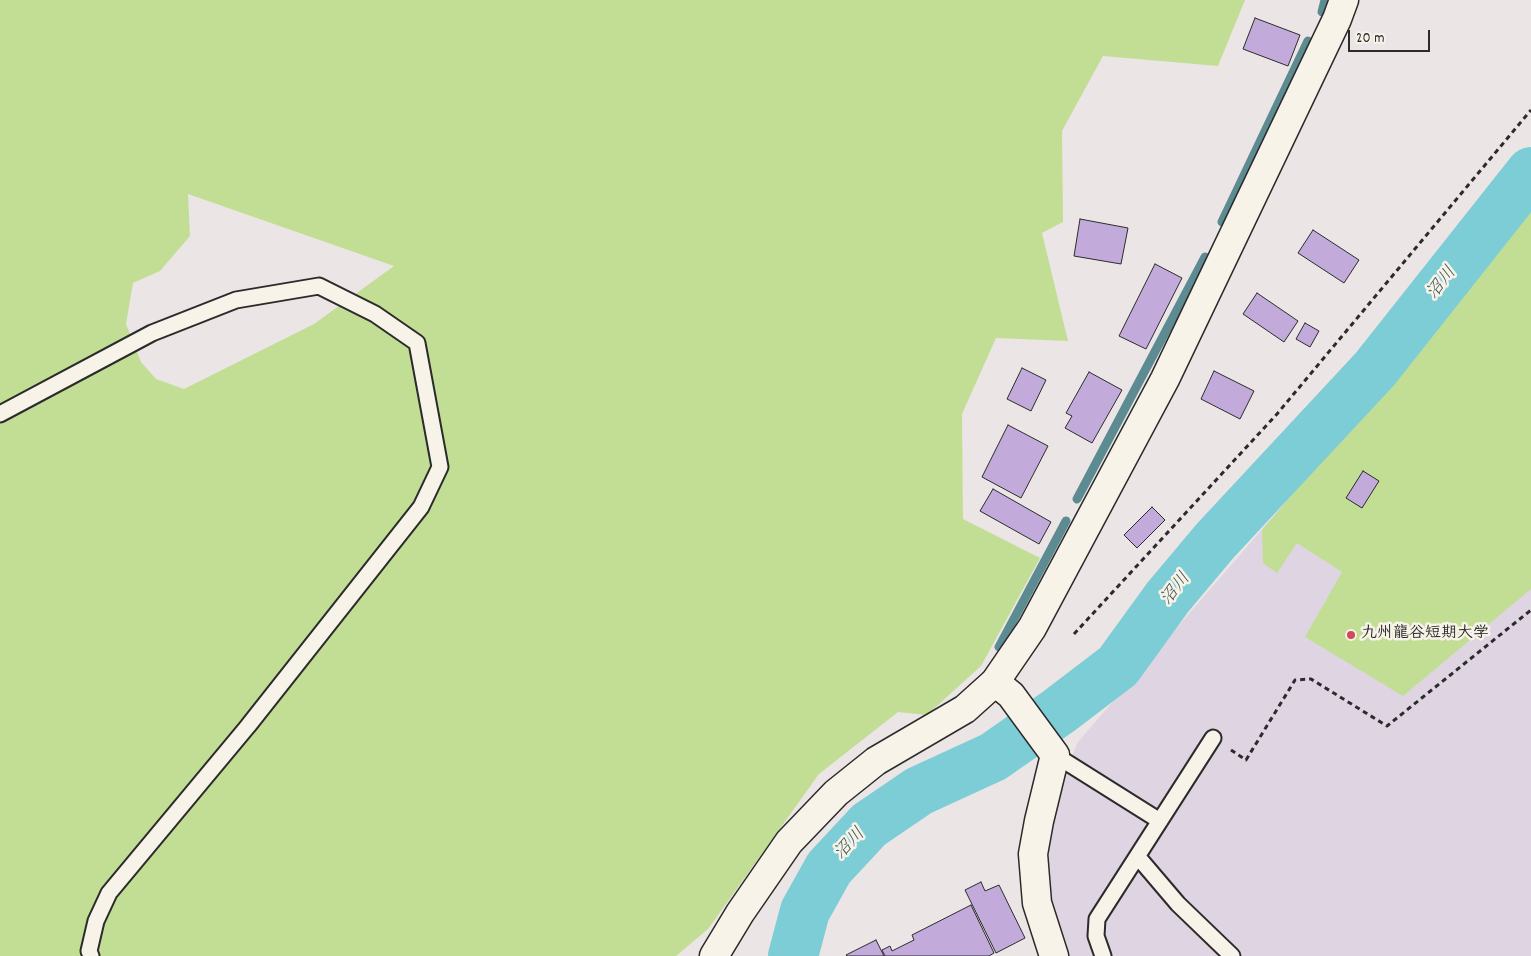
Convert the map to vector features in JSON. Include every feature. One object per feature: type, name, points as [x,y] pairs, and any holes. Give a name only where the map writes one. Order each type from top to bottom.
[{"type":"street","points":[[714,956],[740,913],[790,842],[836,793],[876,761],[1003,689],[1032,628],[1165,379],[1337,19],[1344,0]]},
{"type":"street","points":[[1003,689],[1055,755],[1033,854],[1037,902],[1054,956]]},
{"type":"lane","points":[[0,414],[152,333],[236,300],[320,286],[375,314],[417,343],[440,467],[421,507],[248,726],[109,893],[96,921],[89,951],[91,956]]},
{"type":"lane","points":[[1103,956],[1096,936],[1097,918],[1213,738]]},
{"type":"lane","points":[[1055,755],[1160,821]]},
{"type":"lane","points":[[1138,857],[1178,904],[1232,956]]},
{"type":"path","points":[[1074,634],[1277,414],[1531,110]]},
{"type":"path","points":[[1213,738],[1246,760],[1295,680],[1311,679],[1387,726],[1531,610]]},
{"type":"shaded area","name":"九州龍谷短期大学","points":[[1531,203],[1531,956],[1065,956],[1044,882],[1051,806],[1078,742],[1296,490],[1326,441]]},
{"type":"green space","points":[[0,0],[1245,0],[1218,66],[1103,56],[1062,131],[1063,222],[1042,233],[1068,341],[996,338],[962,414],[963,519],[1040,558],[981,666],[927,715],[898,712],[819,774],[708,929],[676,956],[0,956]],"holes":[[[188,194],[394,266],[314,324],[184,389],[156,379],[141,362],[126,324],[133,283],[160,271],[190,236]]]},
{"type":"green space","points":[[1531,203],[1531,589],[1403,696],[1305,637],[1342,572],[1297,543],[1277,573],[1263,563],[1262,530],[1296,490],[1326,441]]},
{"type":"building","points":[[1255,18],[1300,35],[1288,66],[1243,49]]},
{"type":"building","points":[[1080,219],[1128,228],[1121,264],[1074,256]]},
{"type":"building","points":[[1313,230],[1359,260],[1344,283],[1298,253]]},
{"type":"building","points":[[1155,264],[1182,278],[1146,349],[1119,336]]},
{"type":"building","points":[[1257,293],[1298,321],[1284,342],[1243,314]]},
{"type":"building","points":[[1305,323],[1319,331],[1310,347],[1296,339]]},
{"type":"building","points":[[1022,368],[1046,380],[1031,411],[1007,399]]},
{"type":"building","points":[[1214,371],[1254,391],[1240,419],[1201,399]]},
{"type":"building","points":[[1089,372],[1122,390],[1092,443],[1065,428],[1072,416],[1066,413]]},
{"type":"building","points":[[1008,425],[1048,446],[1021,498],[982,477]]},
{"type":"building","points":[[1363,471],[1379,481],[1362,508],[1346,498]]},
{"type":"building","points":[[993,489],[1051,522],[1039,544],[980,511]]},
{"type":"building","points":[[1152,507],[1165,520],[1137,548],[1124,535]]},
{"type":"building","points":[[981,882],[985,891],[999,885],[1025,938],[996,953],[965,890]]},
{"type":"building","points":[[971,905],[994,953],[989,956],[885,956],[882,950],[890,946],[892,951],[914,940],[912,935]]},
{"type":"building","points":[[876,940],[884,956],[846,955]]},
{"type":"waterway","points":[[1322,12],[1325,0]]},
{"type":"waterway","points":[[1222,222],[1308,41]]},
{"type":"waterway","name":"沼川","points":[[793,956],[805,911],[829,868],[869,825],[919,791],[993,757],[1059,711],[1118,666],[1168,597],[1215,541],[1375,369],[1531,172]]},
{"type":"waterway","points":[[1077,499],[1205,257]]},
{"type":"waterway","points":[[999,647],[1066,521]]},
{"type":"place","name":"九州龍谷短期大学","points":[[1351,635]]}]
